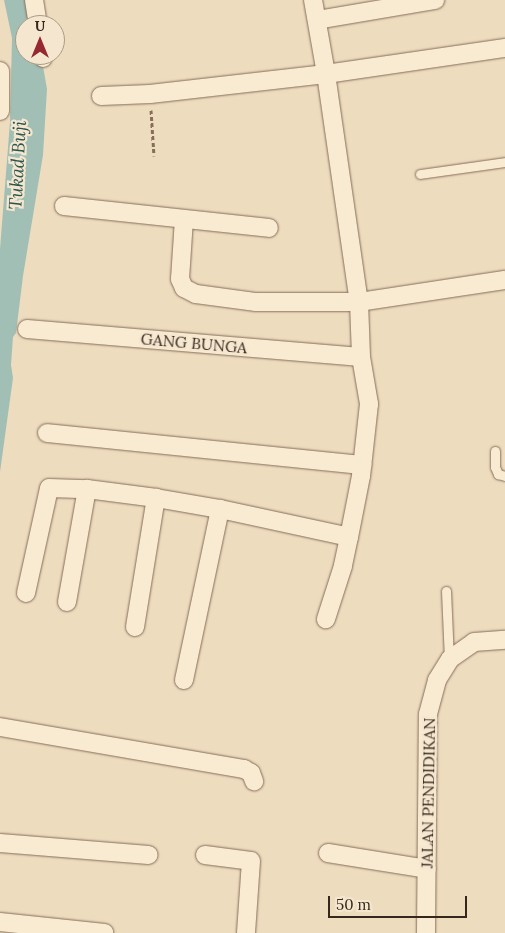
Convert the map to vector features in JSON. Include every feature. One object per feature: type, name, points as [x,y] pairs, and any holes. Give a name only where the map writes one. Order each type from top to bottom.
[{"type":"street","points":[[34,0],[36,15]]},
{"type":"street","points":[[313,0],[326,74],[358,302],[361,357],[369,404],[362,465],[349,537],[343,566],[326,619]]},
{"type":"street","points":[[317,20],[435,0]]},
{"type":"street","points":[[101,96],[150,94],[326,74],[505,48]]},
{"type":"street","points":[[0,71],[0,111]]},
{"type":"street","points":[[64,206],[269,228]]},
{"type":"street","points":[[184,219],[180,279],[184,288],[196,294],[256,302],[358,302],[505,280]]},
{"type":"street","name":"GANG BUNGA","points":[[27,329],[361,357]]},
{"type":"street","points":[[48,433],[362,465]]},
{"type":"street","points":[[26,593],[46,492],[49,488],[87,489],[156,498],[220,509],[349,537]]},
{"type":"street","points":[[67,602],[87,489]]},
{"type":"street","points":[[135,627],[156,498]]},
{"type":"street","points":[[184,680],[220,509]]},
{"type":"street","name":"JALAN PENDIDIKAN","points":[[426,933],[428,714],[437,680],[450,659],[474,642],[505,640]]},
{"type":"street","points":[[0,727],[244,769],[251,773],[254,781]]},
{"type":"street","points":[[0,843],[148,854]]},
{"type":"street","points":[[328,853],[427,869]]},
{"type":"street","points":[[206,856],[251,861],[246,933]]},
{"type":"street","points":[[0,922],[59,931],[104,933]]},
{"type":"lane","points":[[420,174],[505,162]]},
{"type":"lane","points":[[495,451],[495,467],[498,474],[505,476]]},
{"type":"lane","points":[[446,591],[450,659]]},
{"type":"path","points":[[150,94],[154,156]]},
{"type":"water","name":"Tukad Buji","points":[[4,0],[31,0],[34,15],[15,15],[15,65],[43,65],[47,89],[43,155],[23,276],[16,333],[13,337],[11,365],[13,378],[0,472],[0,249],[10,122],[12,38]]}]
